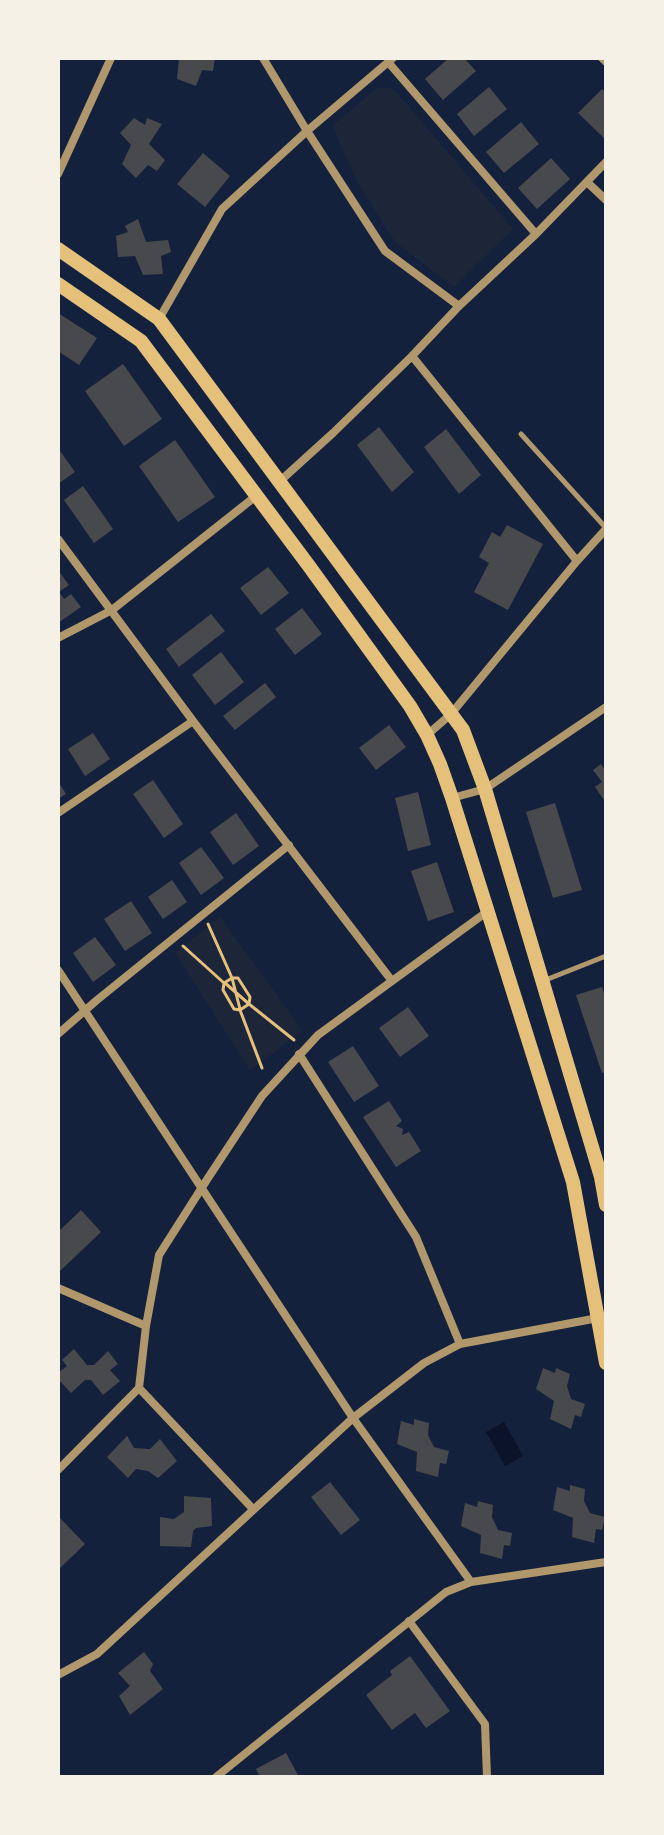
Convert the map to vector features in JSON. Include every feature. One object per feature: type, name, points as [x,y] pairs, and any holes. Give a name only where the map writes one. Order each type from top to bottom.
[{"type":"main road","points":[[58,249],[159,319],[463,730],[485,789],[542,981],[601,1162],[606,1205]]},
{"type":"main road","points":[[58,284],[141,341],[392,680],[427,735],[452,798],[573,1182],[606,1363]]},
{"type":"street","points":[[58,174],[111,58]]},
{"type":"street","points":[[263,58],[385,251],[459,306]]},
{"type":"street","points":[[159,319],[222,209],[391,60],[536,234]]},
{"type":"street","points":[[279,482],[412,356],[606,162]]},
{"type":"street","points":[[587,182],[606,200]]},
{"type":"street","points":[[412,356],[577,561]]},
{"type":"street","points":[[58,638],[112,610],[256,496]]},
{"type":"street","points":[[427,735],[451,714],[606,529]]},
{"type":"street","points":[[58,539],[392,981]]},
{"type":"street","points":[[452,798],[485,789],[606,707]]},
{"type":"street","points":[[58,813],[193,721]]},
{"type":"street","points":[[58,1034],[289,845]]},
{"type":"street","points":[[58,1470],[139,1388],[159,1255],[262,1096],[318,1035],[488,911]]},
{"type":"street","points":[[58,970],[353,1418],[471,1582]]},
{"type":"street","points":[[299,1054],[416,1237],[460,1344]]},
{"type":"street","points":[[58,1288],[146,1326]]},
{"type":"street","points":[[58,1675],[97,1654],[353,1418],[424,1363],[460,1344],[598,1318]]},
{"type":"street","points":[[139,1388],[253,1509]]},
{"type":"street","points":[[216,1777],[446,1592],[471,1582],[606,1562]]},
{"type":"street","points":[[409,1621],[485,1724],[487,1777]]},
{"type":"lane","points":[[521,434],[606,529]]},
{"type":"lane","points":[[542,981],[606,956]]},
{"type":"path","points":[[208,924],[232,978],[240,1010],[262,1068]]},
{"type":"path","points":[[181,945],[294,1040]]},
{"type":"path","points":[[232,978],[238,978],[250,997],[249,1004],[240,1010],[234,1009],[223,990],[224,983],[232,978]]},
{"type":"shaded area","points":[[377,88],[393,88],[513,229],[454,287],[395,242],[358,183],[332,126]]},
{"type":"shaded area","points":[[220,917],[303,1031],[250,1070],[175,953]]},
{"type":"shaded area","points":[[504,1422],[523,1456],[505,1466],[486,1432]]},
{"type":"building","points":[[179,58],[215,58],[213,71],[202,70],[196,86],[177,79]]},
{"type":"building","points":[[449,58],[464,58],[476,71],[443,100],[425,79]]},
{"type":"building","points":[[489,87],[507,109],[474,136],[457,114]]},
{"type":"building","points":[[602,89],[606,93],[606,140],[578,113]]},
{"type":"building","points":[[134,118],[145,125],[147,118],[162,124],[149,144],[165,160],[157,171],[148,165],[136,178],[122,164],[131,145],[120,133]]},
{"type":"building","points":[[521,122],[539,144],[504,173],[486,152]]},
{"type":"building","points":[[203,153],[230,176],[205,207],[177,184]]},
{"type":"building","points":[[551,158],[570,179],[537,209],[518,188]]},
{"type":"building","points":[[138,219],[146,242],[168,240],[171,252],[161,256],[163,274],[143,275],[135,256],[118,257],[116,236],[128,232],[125,226]]},
{"type":"building","points":[[58,313],[97,338],[79,365],[58,351]]},
{"type":"building","points":[[123,364],[162,419],[124,446],[85,391]]},
{"type":"building","points":[[379,427],[414,472],[392,492],[357,445]]},
{"type":"building","points":[[446,429],[481,475],[459,494],[424,447]]},
{"type":"building","points":[[175,440],[215,497],[178,522],[139,466]]},
{"type":"building","points":[[58,448],[75,472],[58,484]]},
{"type":"building","points":[[83,486],[113,529],[94,543],[64,500]]},
{"type":"building","points":[[507,525],[543,544],[508,610],[474,592],[489,563],[479,557],[492,532],[500,537]]},
{"type":"building","points":[[268,567],[289,593],[261,615],[240,588]]},
{"type":"building","points":[[58,570],[69,585],[59,592],[64,599],[71,594],[81,607],[58,623]]},
{"type":"building","points":[[302,608],[322,634],[295,655],[275,629]]},
{"type":"building","points":[[211,614],[225,631],[179,667],[166,649]]},
{"type":"building","points":[[221,652],[244,682],[215,705],[192,675]]},
{"type":"building","points":[[265,683],[276,697],[235,730],[223,716]]},
{"type":"building","points":[[389,725],[406,747],[376,770],[359,748]]},
{"type":"building","points":[[93,733],[110,759],[85,776],[68,749]]},
{"type":"building","points":[[601,764],[606,772],[606,803],[595,787],[602,782],[593,770]]},
{"type":"building","points":[[153,780],[183,824],[164,838],[133,794]]},
{"type":"building","points":[[58,781],[66,794],[58,799]]},
{"type":"building","points":[[418,792],[431,845],[408,851],[395,798]]},
{"type":"building","points":[[555,803],[582,890],[553,898],[526,812]]},
{"type":"building","points":[[236,813],[259,846],[233,865],[210,832]]},
{"type":"building","points":[[201,847],[224,878],[201,895],[179,863]]},
{"type":"building","points":[[437,862],[454,912],[428,921],[411,871]]},
{"type":"building","points":[[172,880],[187,902],[163,919],[148,897]]},
{"type":"building","points":[[131,901],[152,933],[125,951],[104,919]]},
{"type":"building","points":[[95,937],[116,965],[93,982],[73,953]]},
{"type":"building","points":[[602,987],[606,1000],[606,1072],[602,1073],[576,995]]},
{"type":"building","points":[[408,1007],[429,1036],[400,1057],[379,1028]]},
{"type":"building","points":[[353,1046],[379,1086],[354,1102],[328,1062]]},
{"type":"building","points":[[389,1101],[402,1121],[396,1126],[403,1129],[402,1135],[409,1132],[421,1151],[396,1167],[363,1117]]},
{"type":"building","points":[[81,1210],[101,1232],[60,1271],[58,1232]]},
{"type":"building","points":[[74,1349],[87,1365],[94,1365],[108,1351],[118,1364],[110,1370],[120,1381],[103,1395],[91,1380],[85,1380],[71,1393],[58,1379],[58,1373],[67,1366],[62,1360]]},
{"type":"building","points":[[543,1368],[555,1373],[556,1368],[570,1374],[567,1386],[571,1399],[585,1404],[581,1417],[575,1415],[571,1429],[550,1419],[554,1401],[536,1389]]},
{"type":"building","points":[[414,1419],[429,1423],[428,1435],[434,1447],[449,1451],[446,1464],[440,1463],[438,1477],[416,1471],[417,1452],[397,1444],[401,1421],[414,1425]]},
{"type":"building","points":[[127,1436],[134,1448],[150,1449],[160,1439],[177,1461],[158,1478],[148,1471],[136,1469],[128,1478],[107,1457]]},
{"type":"building","points":[[330,1482],[360,1520],[341,1535],[311,1497]]},
{"type":"building","points":[[570,1485],[585,1489],[584,1501],[590,1513],[605,1517],[602,1530],[596,1529],[594,1543],[572,1537],[573,1518],[553,1510],[557,1487],[570,1491]]},
{"type":"building","points":[[184,1496],[211,1498],[212,1526],[193,1531],[191,1547],[160,1546],[160,1517],[174,1519],[184,1512]]},
{"type":"building","points":[[478,1501],[493,1505],[492,1517],[498,1530],[512,1533],[510,1546],[504,1545],[502,1559],[480,1553],[481,1535],[461,1526],[465,1503],[477,1507]]},
{"type":"building","points":[[58,1516],[85,1544],[58,1570]]},
{"type":"building","points":[[144,1652],[153,1664],[150,1671],[163,1689],[130,1715],[119,1696],[130,1686],[118,1673]]},
{"type":"building","points":[[410,1656],[450,1711],[426,1728],[415,1713],[392,1730],[366,1695]]},
{"type":"building","points":[[286,1753],[299,1777],[260,1777],[256,1769]]}]
